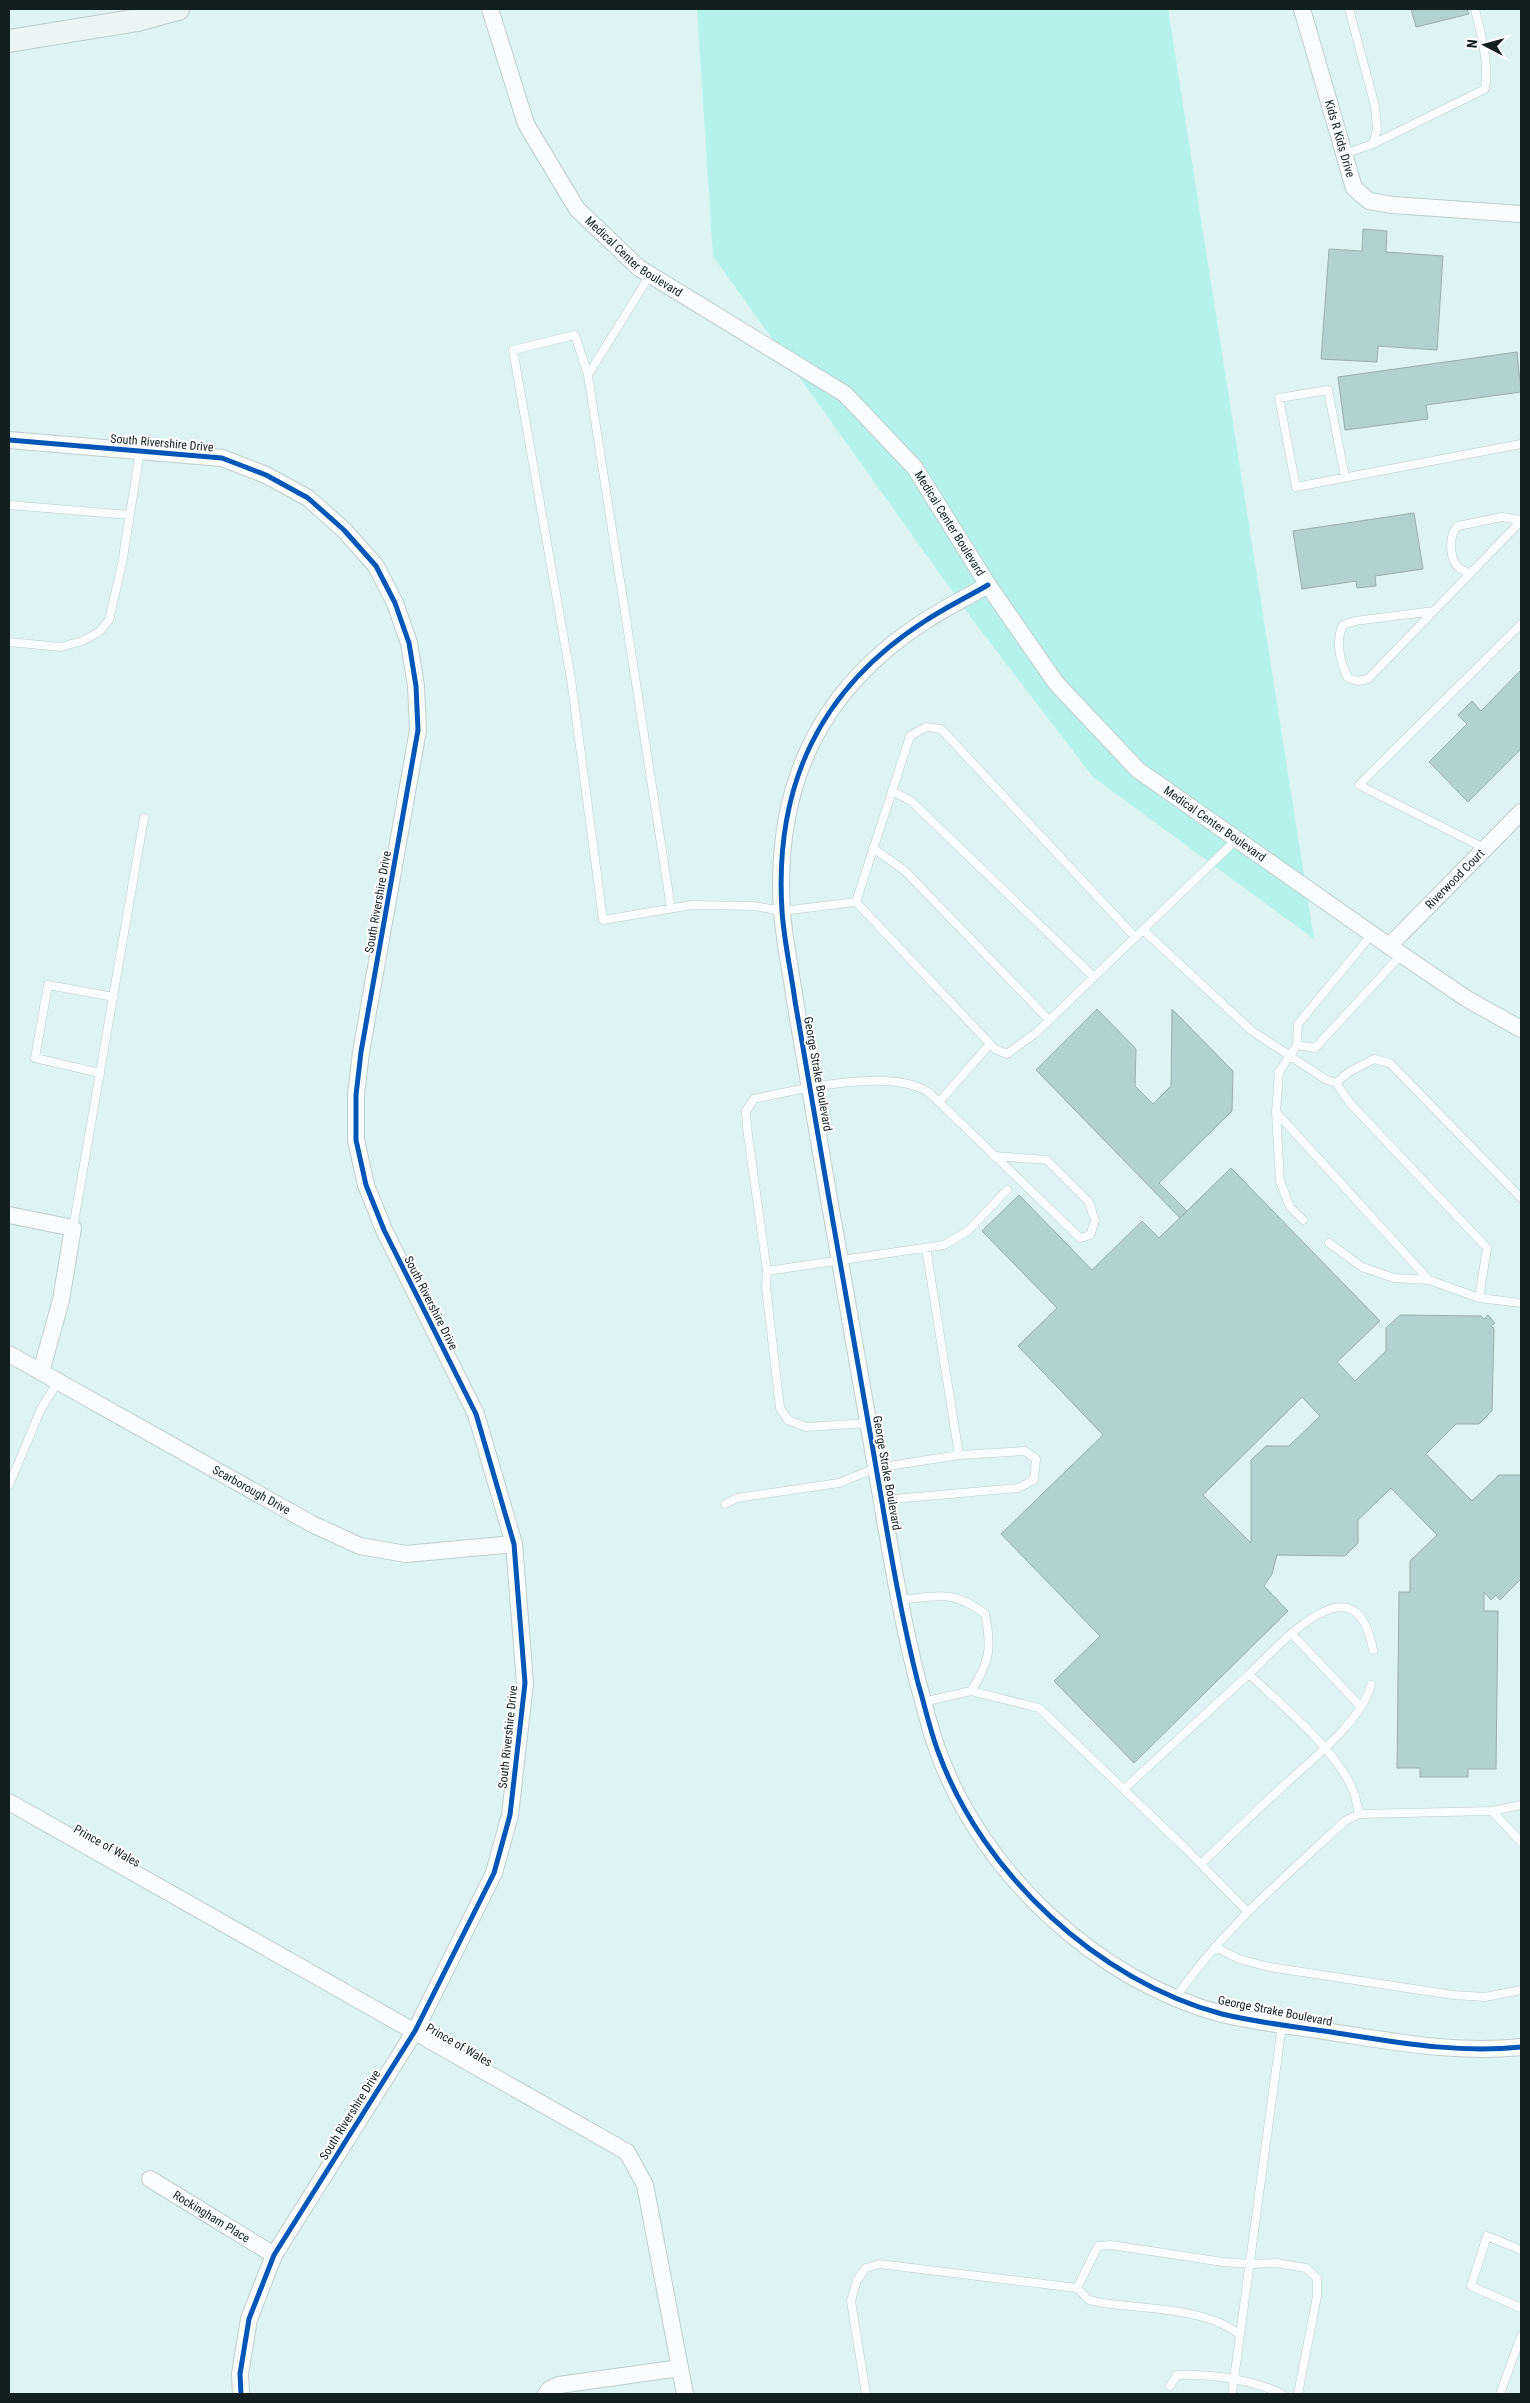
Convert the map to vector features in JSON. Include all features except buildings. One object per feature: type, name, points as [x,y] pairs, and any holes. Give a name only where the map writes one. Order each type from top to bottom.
[{"type":"main road","points":[[9,41],[138,20],[178,9]]},
{"type":"street","name":"Medical Center Boulevard","points":[[490,9],[526,124],[578,209],[639,268],[845,394],[915,468],[988,585],[1056,683],[1138,770],[1467,999],[1521,1029]]},
{"type":"street","name":"Kids R Kids Drive","points":[[1302,9],[1354,188],[1369,201],[1393,205],[1521,214]]},
{"type":"street","name":"South Rivershire Drive","points":[[9,440],[222,458],[266,474],[308,498],[344,530],[376,566],[395,603],[409,642],[416,686],[418,730],[361,1052],[356,1095],[356,1140],[366,1185],[384,1230],[476,1414],[514,1544],[525,1683],[510,1815],[494,1873],[415,2031],[274,2255],[249,2319],[240,2374],[241,2394]]},
{"type":"street","name":"George Strake Boulevard","points":[[988,585],[924,621],[886,650],[845,690],[822,723],[798,769],[787,808],[781,857],[782,912],[810,1086],[899,1600],[923,1702],[938,1753],[958,1800],[1019,1886],[1046,1914],[1084,1944],[1128,1974],[1176,1997],[1221,2013],[1282,2025],[1445,2050],[1488,2050],[1521,2047]]},
{"type":"street","name":"Riverwood Court","points":[[1396,950],[1484,848],[1521,812]]},
{"type":"street","points":[[9,1215],[73,1228],[61,1300],[41,1372]]},
{"type":"street","name":"Scarborough Drive","points":[[9,1354],[312,1524],[360,1546],[406,1554],[514,1544]]},
{"type":"street","name":"Prince of Wales","points":[[9,1802],[627,2152],[644,2185],[685,2394]]},
{"type":"street","name":"Rockingham Place","points":[[150,2179],[274,2255]]},
{"type":"street","points":[[546,2394],[550,2389],[559,2385],[680,2368]]},
{"type":"lane","points":[[1349,9],[1375,106],[1378,129],[1373,144]]},
{"type":"lane","points":[[1344,154],[1373,144],[1485,89],[1487,74],[1486,58],[1475,9]]},
{"type":"lane","points":[[588,375],[650,275]]},
{"type":"lane","points":[[670,908],[588,375],[575,335],[513,350],[570,679],[603,920],[692,905],[754,906],[782,912],[856,902]]},
{"type":"lane","points":[[1345,478],[1328,390],[1279,398],[1296,487],[1345,478],[1521,444]]},
{"type":"lane","points":[[9,642],[61,646],[82,641],[99,632],[109,620],[122,564],[140,451]]},
{"type":"lane","points":[[9,505],[130,515]]},
{"type":"lane","points":[[1470,574],[1454,562],[1451,539],[1452,531],[1458,526],[1502,517],[1521,521]]},
{"type":"lane","points":[[1434,611],[1355,621],[1342,625],[1338,634],[1343,669],[1348,678],[1358,681],[1368,679],[1470,574],[1521,521]]},
{"type":"lane","points":[[1484,848],[1359,785],[1521,624]]},
{"type":"lane","points":[[856,902],[910,736],[926,727],[941,729],[1135,937]]},
{"type":"lane","points":[[892,791],[911,800],[1094,978]]},
{"type":"lane","points":[[73,1228],[144,818]]},
{"type":"lane","points":[[856,902],[995,1050],[1007,1054],[1036,1032],[1094,978],[1237,839]]},
{"type":"lane","points":[[874,848],[905,871],[1049,1020]]},
{"type":"lane","points":[[1143,930],[1252,1031],[1325,1079],[1336,1083],[1350,1103],[1487,1248],[1479,1298]]},
{"type":"lane","points":[[1303,1220],[1290,1207],[1280,1181],[1276,1112],[1279,1072],[1288,1055],[1297,1045],[1298,1024],[1372,934]]},
{"type":"lane","points":[[1297,1045],[1315,1048],[1396,950]]},
{"type":"lane","points":[[100,1073],[35,1058],[48,985],[114,997]]},
{"type":"lane","points":[[939,1102],[990,1044]]},
{"type":"lane","points":[[1336,1083],[1349,1072],[1374,1059],[1390,1063],[1521,1198]]},
{"type":"lane","points":[[868,1423],[806,1427],[788,1420],[780,1408],[766,1287],[767,1271],[746,1111],[754,1099],[810,1086],[879,1080],[927,1091],[994,1156],[1080,1238],[1090,1235],[1095,1221],[1089,1202],[1048,1160],[994,1156]]},
{"type":"lane","points":[[1276,1112],[1429,1280]]},
{"type":"lane","points":[[767,1271],[840,1262],[944,1245],[969,1230],[1007,1190]]},
{"type":"lane","points":[[1329,1243],[1362,1268],[1394,1278],[1429,1280],[1479,1298],[1521,1303]]},
{"type":"lane","points":[[926,1248],[959,1455]]},
{"type":"lane","points":[[9,1484],[32,1434],[41,1409],[58,1382]]},
{"type":"lane","points":[[726,1504],[738,1498],[839,1483],[876,1468],[959,1455],[1025,1450],[1036,1459],[1034,1480],[1018,1488],[882,1500]]},
{"type":"lane","points":[[899,1600],[946,1595],[970,1602],[985,1614],[990,1639],[989,1647],[984,1670],[971,1691]]},
{"type":"lane","points":[[1124,1789],[1292,1634],[1319,1613],[1336,1606],[1348,1608],[1362,1616],[1370,1632],[1373,1650]]},
{"type":"lane","points":[[1292,1634],[1361,1708]]},
{"type":"lane","points":[[1249,1674],[1325,1748],[1344,1772],[1354,1790],[1359,1814]]},
{"type":"lane","points":[[1201,1864],[1325,1748],[1361,1708],[1368,1696],[1371,1685]]},
{"type":"lane","points":[[923,1702],[971,1691],[1039,1708],[1201,1864],[1248,1912]]},
{"type":"lane","points":[[1176,1997],[1195,1969],[1248,1912],[1345,1821],[1359,1814],[1492,1812],[1521,1805]]},
{"type":"lane","points":[[1492,1812],[1521,1842]]},
{"type":"lane","points":[[1215,1947],[1239,1959],[1270,1967],[1443,1994],[1485,1997],[1521,1990]]},
{"type":"lane","points":[[1232,2394],[1282,2025]]},
{"type":"lane","points":[[1521,2250],[1487,2236],[1471,2286],[1521,2308]]},
{"type":"lane","points":[[1077,2288],[1098,2246],[1111,2245],[1250,2264],[1276,2263],[1306,2268],[1316,2278],[1317,2296],[1298,2394]]},
{"type":"lane","points":[[866,2394],[851,2302],[858,2280],[866,2268],[879,2264],[1077,2288],[1089,2300],[1103,2304],[1207,2317],[1228,2325],[1240,2335]]},
{"type":"lane","points":[[1500,2394],[1521,2336]]},
{"type":"lane","points":[[1170,2386],[1177,2375],[1234,2379],[1282,2394]]},
{"type":"shaded area","points":[[697,9],[1168,9],[1314,939],[1093,777],[972,619],[713,256]]},
{"type":"cycle path","points":[[9,440],[222,458],[266,475],[308,498],[344,530],[376,566],[395,603],[409,643],[416,686],[418,730],[361,1052],[356,1095],[356,1140],[366,1185],[384,1230],[476,1414],[514,1544],[525,1683],[510,1815],[494,1873],[415,2031],[274,2255],[249,2319],[240,2374],[241,2394]]},
{"type":"cycle path","points":[[988,585],[925,621],[888,648],[857,677],[831,710],[811,745],[796,782],[786,823],[782,865],[782,911],[786,945],[887,1534],[918,1683],[939,1754],[959,1798],[984,1841],[1015,1880],[1050,1917],[1090,1949],[1132,1976],[1176,1998],[1222,2014],[1273,2024],[1446,2048],[1496,2049],[1521,2047]]}]
